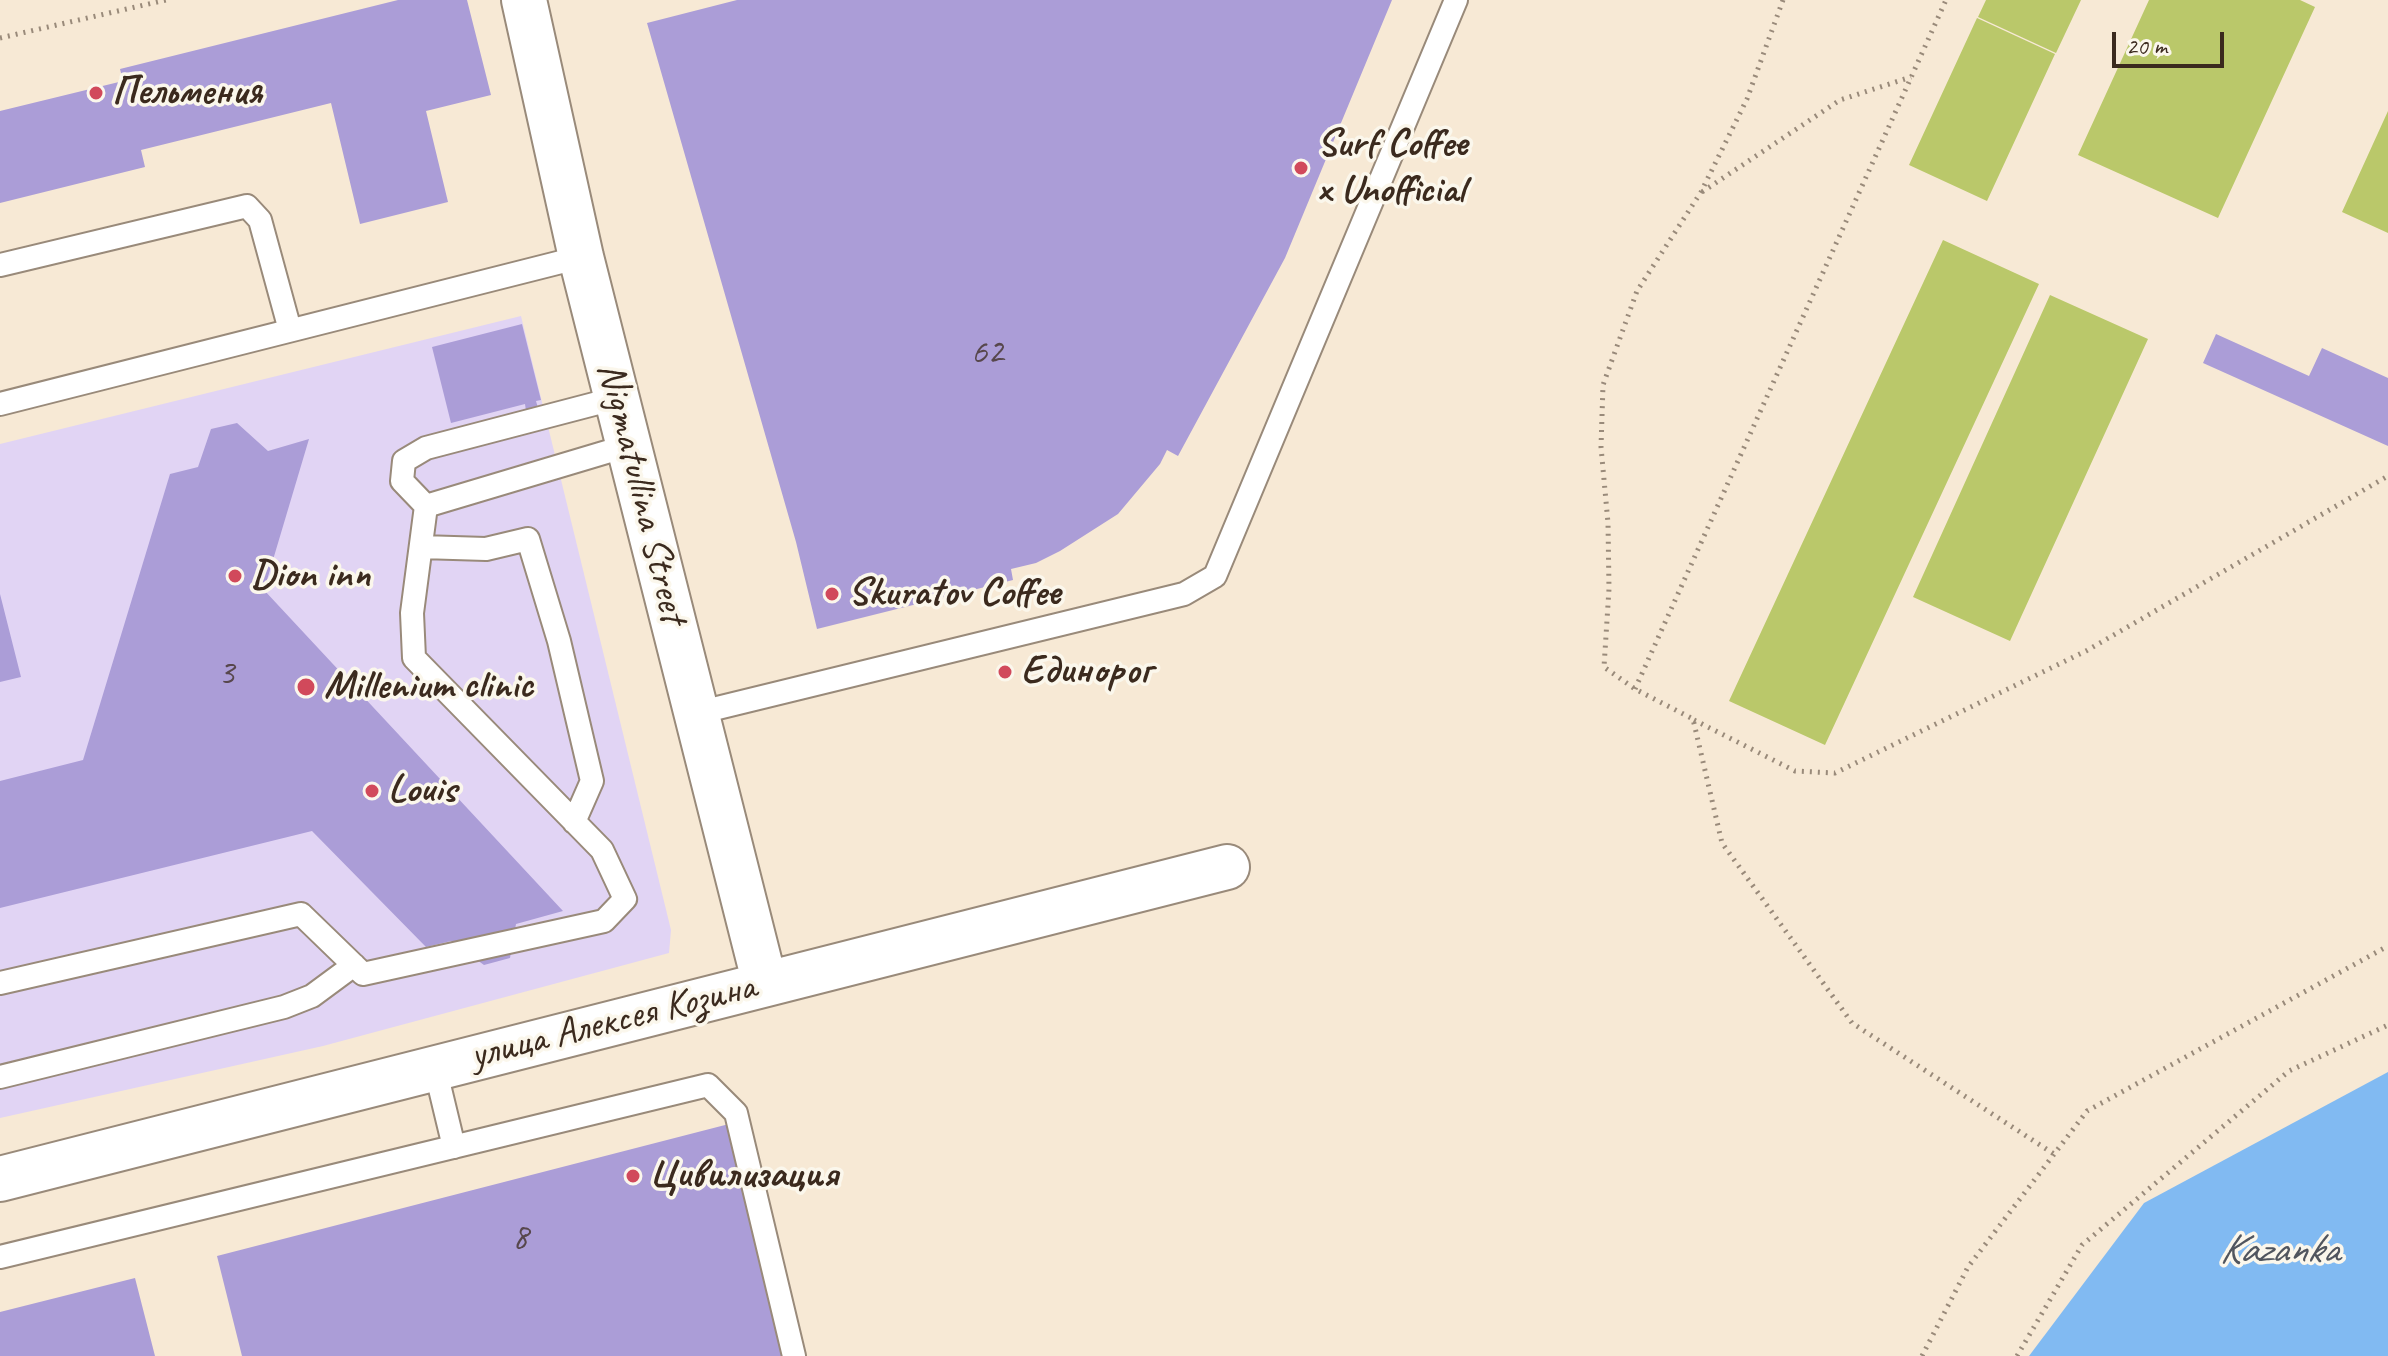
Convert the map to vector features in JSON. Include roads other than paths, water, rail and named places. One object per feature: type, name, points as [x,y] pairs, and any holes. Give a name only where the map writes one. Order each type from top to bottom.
[{"type":"street","name":"Nigmatullina Street","points":[[524,0],[581,257],[765,984]]},
{"type":"street","name":"улица Алексея Козина","points":[[0,1179],[1227,867]]},
{"type":"lane","points":[[697,713],[1169,598],[1184,594],[1215,576],[1456,0]]},
{"type":"lane","points":[[0,265],[247,206],[260,220],[290,330]]},
{"type":"lane","points":[[0,404],[581,257]]},
{"type":"lane","points":[[426,506],[402,481],[404,461],[426,448],[617,398]]},
{"type":"lane","points":[[426,506],[630,445]]},
{"type":"lane","points":[[0,983],[301,914],[363,974],[604,921],[625,899],[602,850],[414,658],[412,613],[426,506]]},
{"type":"lane","points":[[421,547],[486,549],[528,539],[559,641],[592,781],[574,822]]},
{"type":"lane","points":[[0,1077],[284,1007],[312,996],[354,965]]},
{"type":"lane","points":[[435,1068],[454,1147]]},
{"type":"lane","points":[[0,1257],[708,1085],[736,1113],[794,1356]]},
{"type":"water","name":"Kazanka","points":[[2388,1072],[2388,1356],[2029,1356],[2144,1203]]},
{"type":"place","name":"Пельмения","points":[[96,93]]},
{"type":"place","name":"Surf Coffee x Unofficial","points":[[1301,168]]},
{"type":"place","name":"Dion inn","points":[[235,576]]},
{"type":"place","name":"Skuratov Coffee","points":[[832,594]]},
{"type":"place","name":"Единорог","points":[[1005,672]]},
{"type":"place","name":"Millenium clinic","points":[[306,687]]},
{"type":"place","name":"Louis","points":[[372,791]]},
{"type":"place","name":"Цивилизация","points":[[633,1176]]}]
